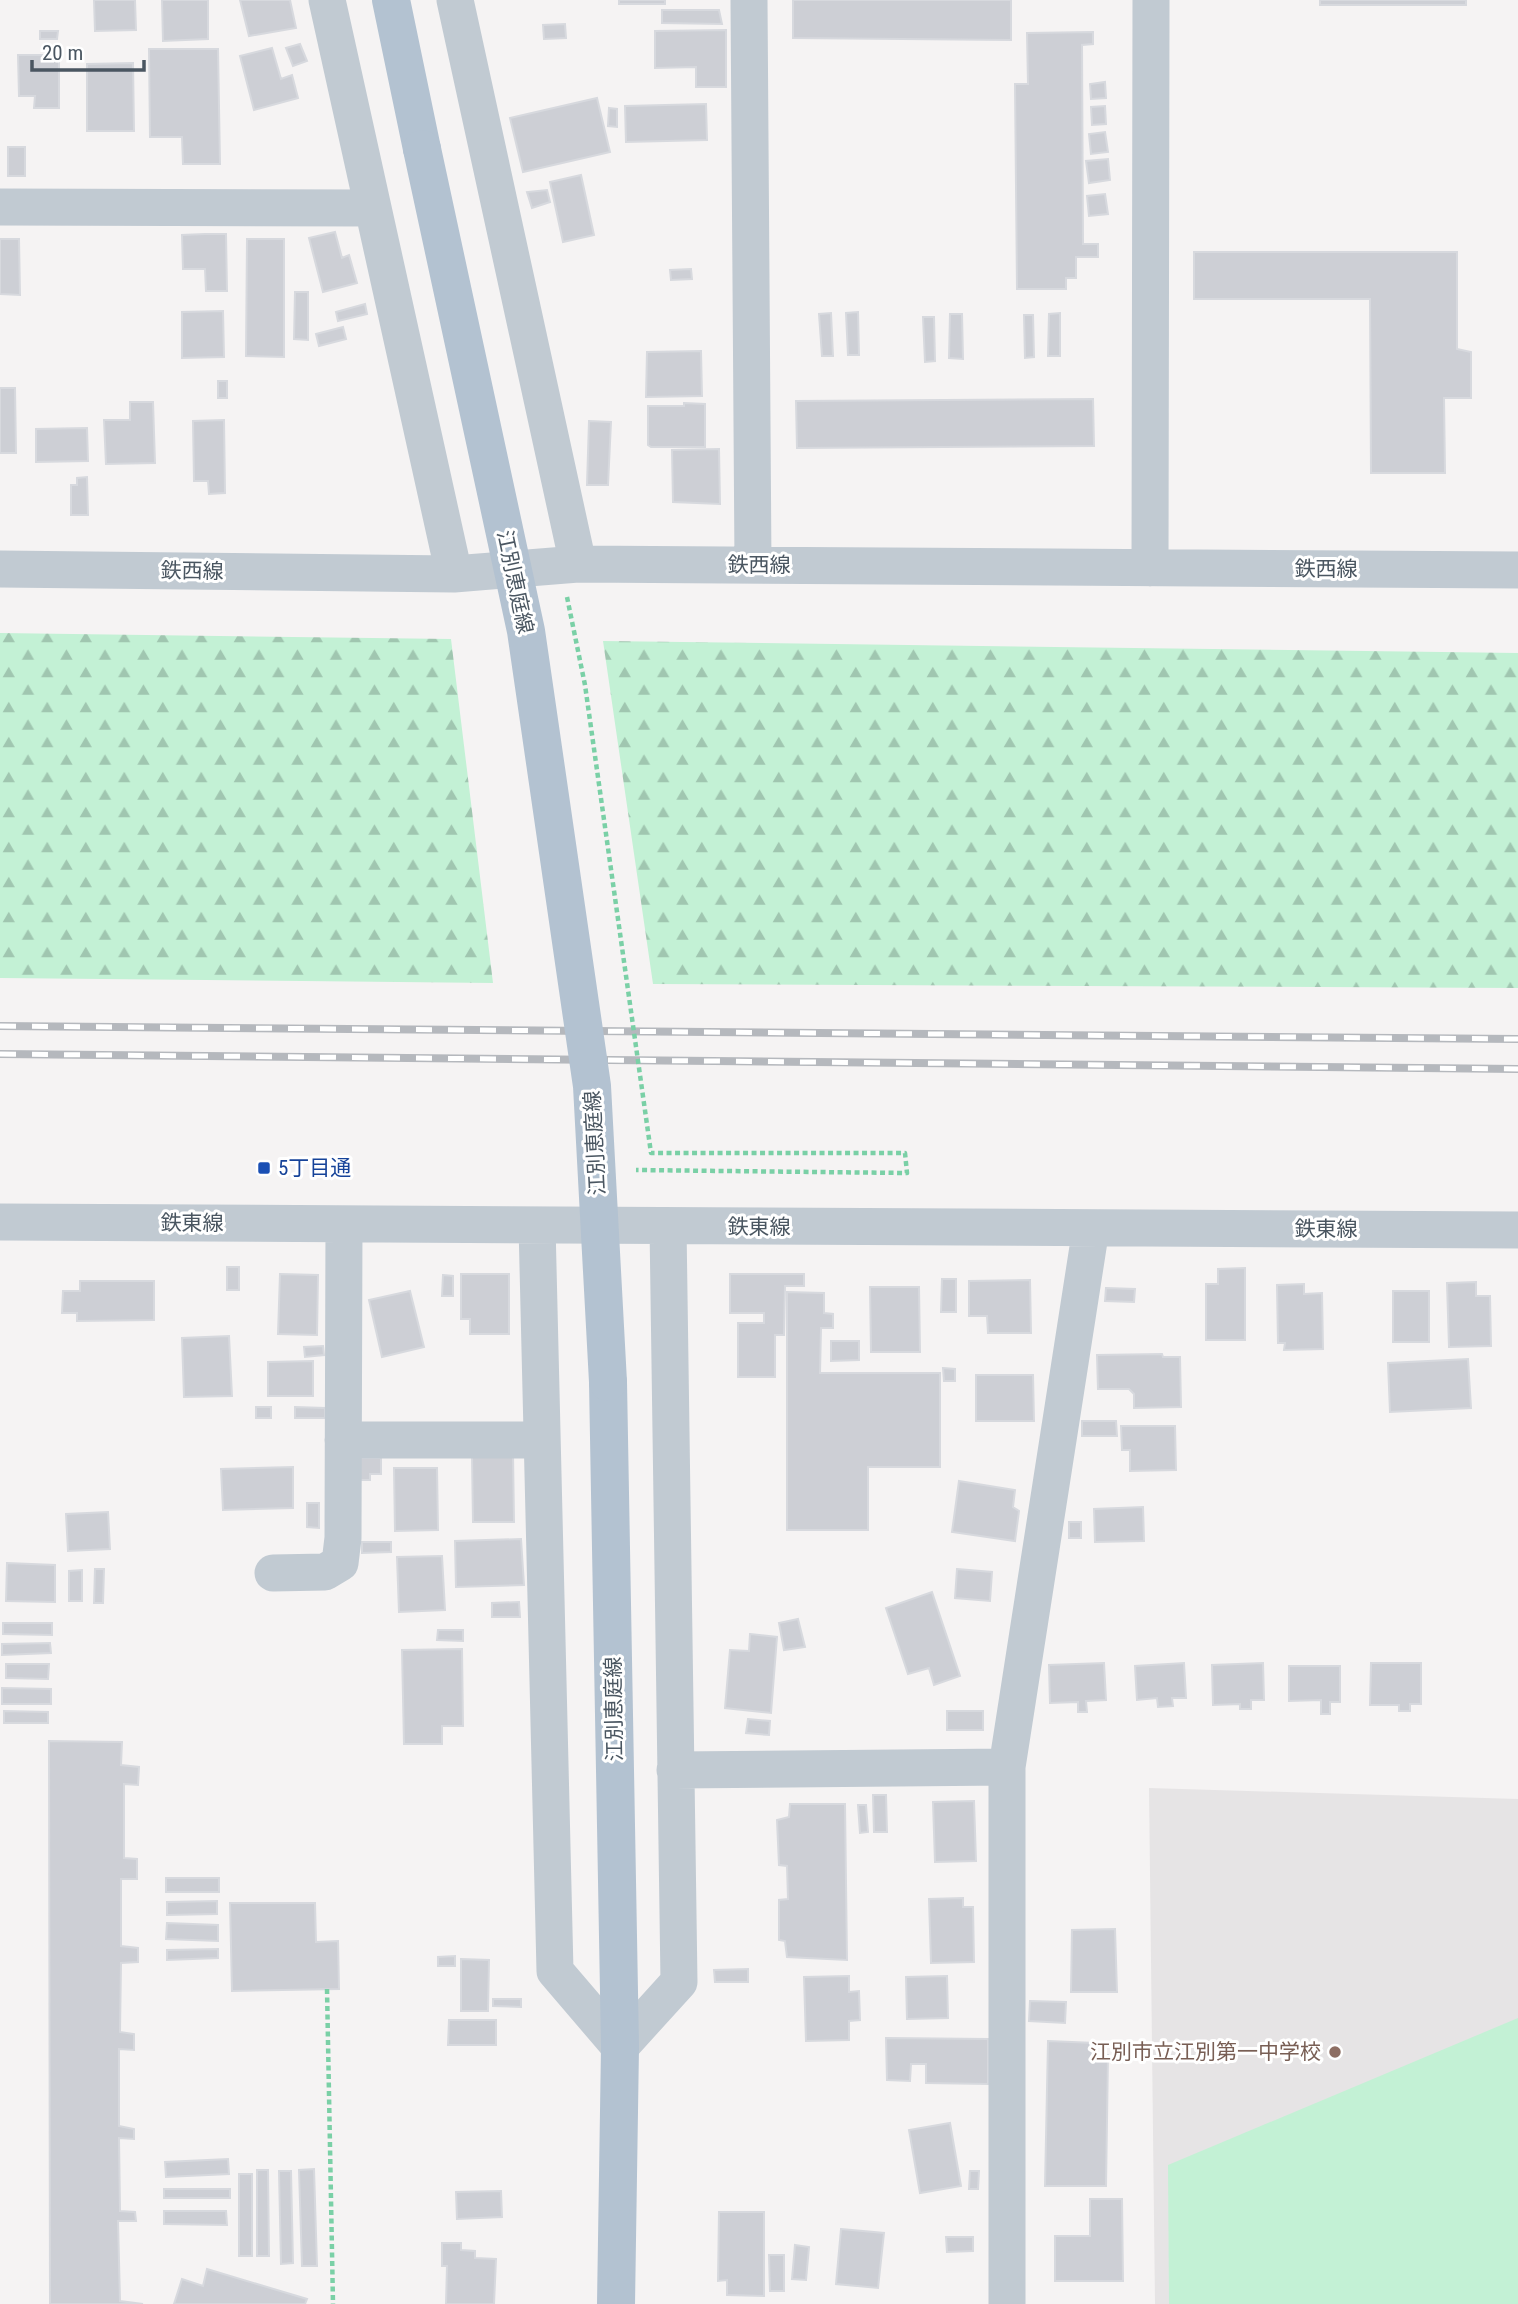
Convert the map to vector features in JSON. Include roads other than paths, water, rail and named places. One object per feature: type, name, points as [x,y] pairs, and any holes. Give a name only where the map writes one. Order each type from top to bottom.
[{"type":"main road","name":"江別恵庭線","points":[[391,0],[528,645],[592,1086],[608,1382],[620,2047],[616,2304]]},
{"type":"street","points":[[327,0],[454,574]]},
{"type":"street","points":[[456,0],[573,581]]},
{"type":"street","points":[[749,0],[753,565]]},
{"type":"street","points":[[1150,568],[1151,0]]},
{"type":"street","points":[[0,207],[373,208]]},
{"type":"street","name":"鉄西線","points":[[0,569],[454,574],[573,581],[753,565],[1518,570]]},
{"type":"street","name":"鉄東線","points":[[0,1222],[1518,1230]]},
{"type":"street","points":[[273,1573],[325,1572],[340,1563],[343,1538],[344,1224]]},
{"type":"street","points":[[537,1225],[555,1971],[620,2047],[679,1982],[668,1226]]},
{"type":"street","points":[[1007,2304],[1007,1768],[1091,1228]]},
{"type":"street","points":[[343,1440],[542,1440]]},
{"type":"street","points":[[675,1770],[1007,1768]]},
{"type":"railway","points":[[0,1026],[1518,1039]]},
{"type":"railway","points":[[0,1054],[1518,1069]]},
{"type":"place","name":"5丁目通","points":[[264,1168]]},
{"type":"place","name":"江別市立江別第一中学校","points":[[1335,2052]]}]
